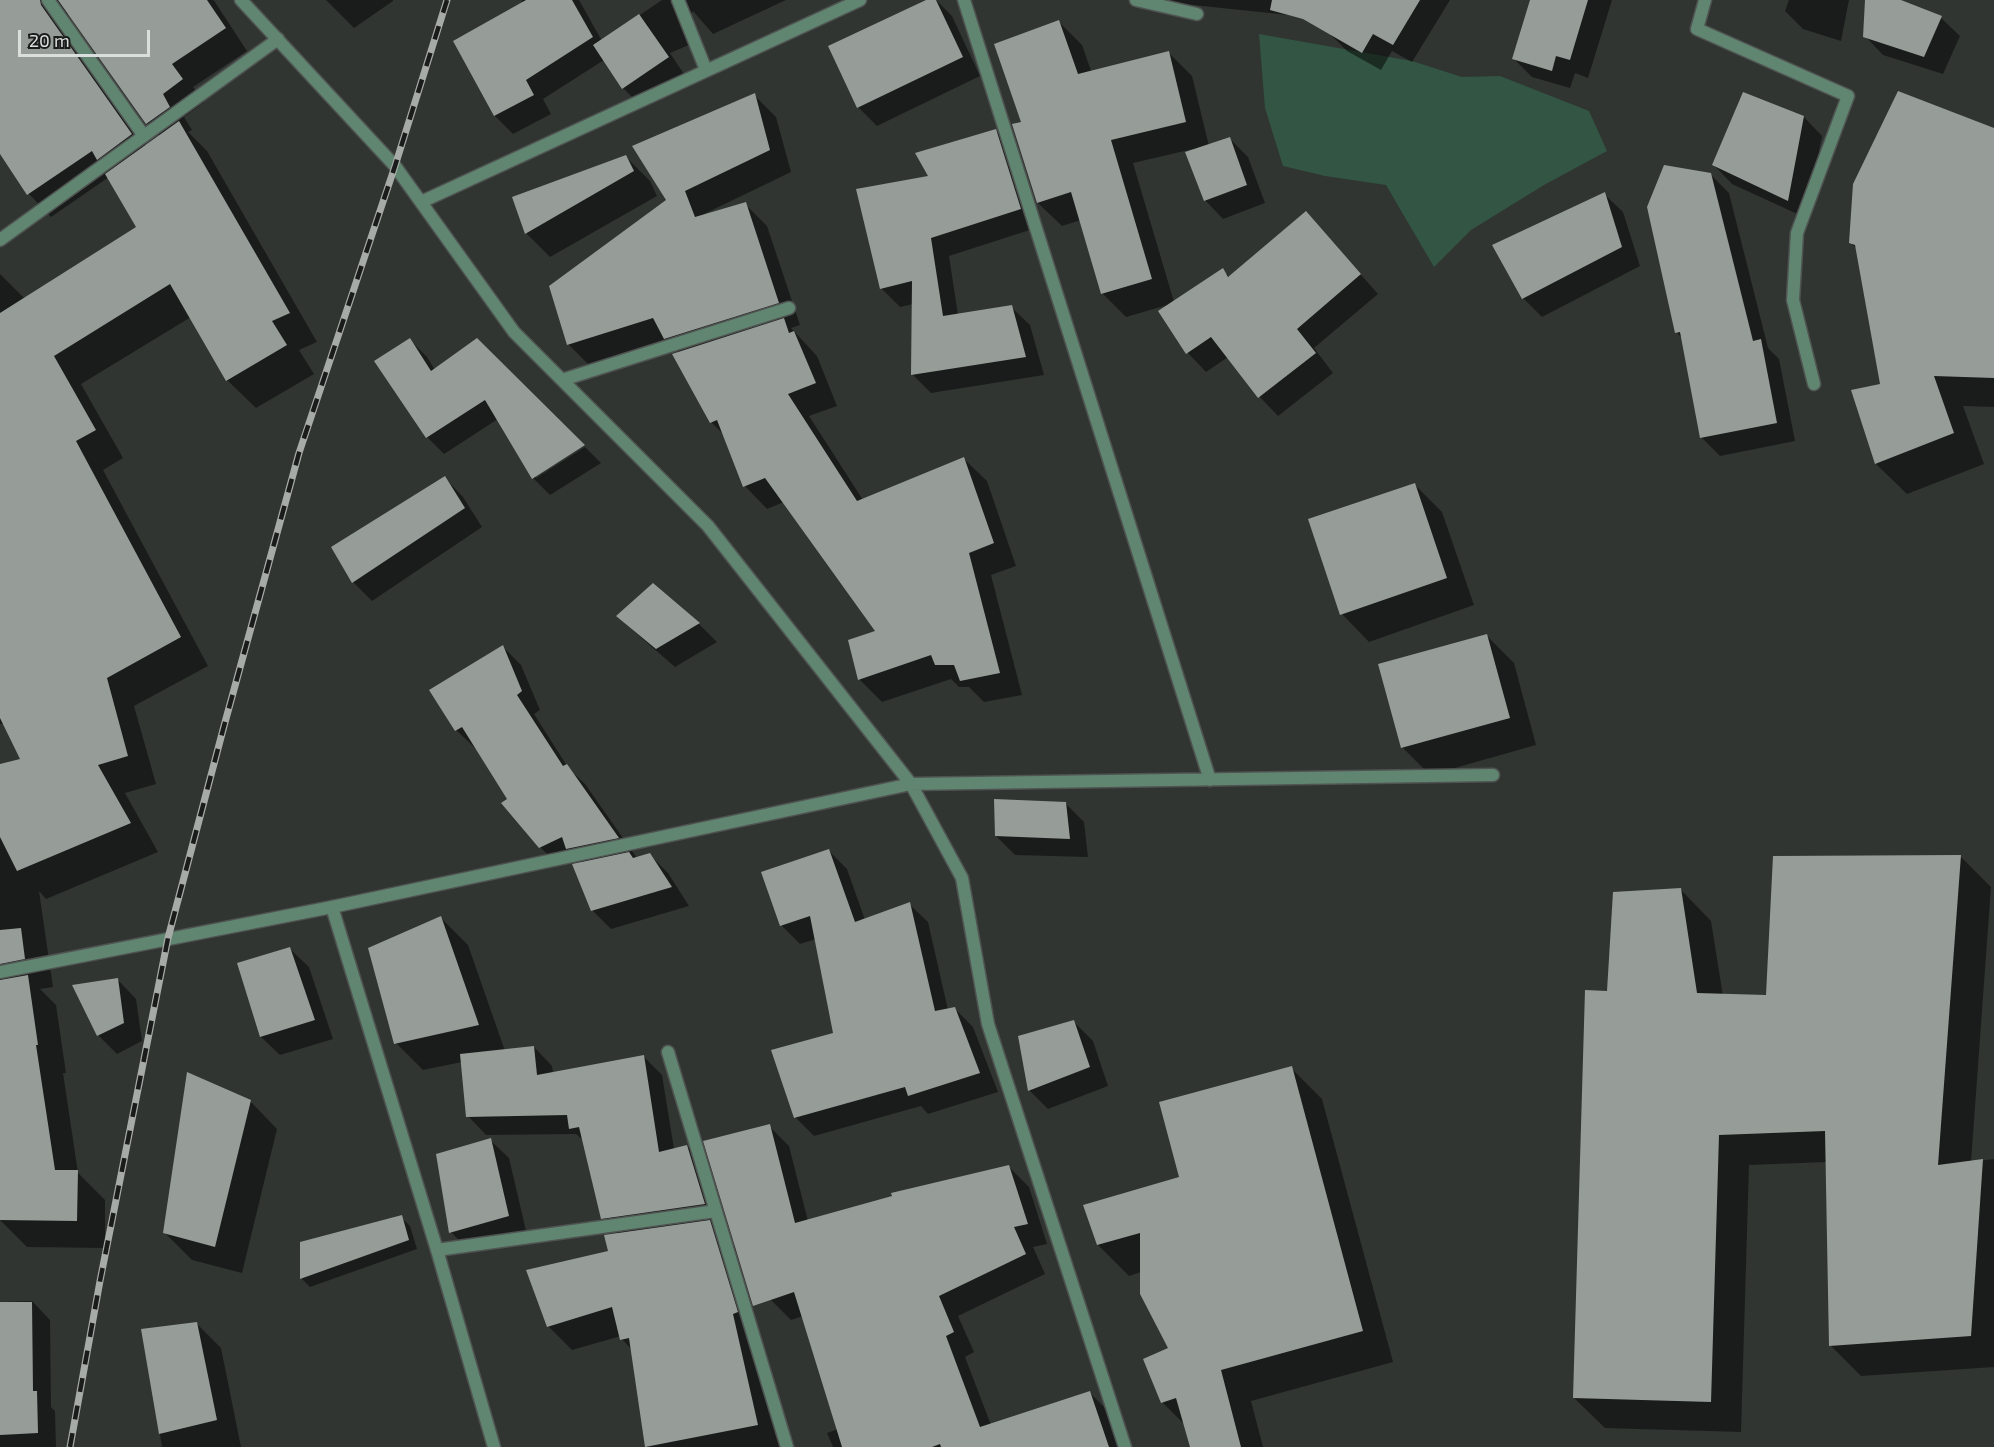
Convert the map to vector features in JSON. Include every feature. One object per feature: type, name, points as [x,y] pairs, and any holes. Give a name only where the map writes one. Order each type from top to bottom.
[{"type":"street","points":[[48,0],[144,136]]},
{"type":"street","points":[[241,0],[395,166],[514,332],[708,526],[911,784],[962,878],[988,1024],[1125,1447]]},
{"type":"street","points":[[678,0],[706,70]]},
{"type":"street","points":[[421,202],[860,0]]},
{"type":"street","points":[[964,0],[1210,780]]},
{"type":"street","points":[[1136,0],[1197,14]]},
{"type":"street","points":[[1705,0],[1697,29],[1848,96],[1797,232],[1793,300],[1814,384]]},
{"type":"street","points":[[0,240],[278,39]]},
{"type":"street","points":[[562,380],[789,308]]},
{"type":"street","points":[[0,972],[332,907],[911,784],[1493,775]]},
{"type":"street","points":[[332,907],[494,1447]]},
{"type":"street","points":[[668,1052],[787,1447]]},
{"type":"street","points":[[436,1250],[716,1211]]},
{"type":"green space","points":[[1259,34],[1412,61],[1462,77],[1500,76],[1589,111],[1607,151],[1544,185],[1471,230],[1434,267],[1386,185],[1325,176],[1283,166],[1265,108]]},
{"type":"building","points":[[0,0],[40,0],[41,5],[132,134],[97,160],[92,151],[27,195],[0,154]]},
{"type":"building","points":[[58,0],[207,0],[226,28],[172,64],[183,79],[163,94],[170,107],[146,124]]},
{"type":"building","points":[[526,0],[572,0],[593,37],[526,80],[534,95],[494,116],[453,41]]},
{"type":"building","points":[[926,0],[936,0],[963,57],[857,108],[828,46]]},
{"type":"building","points":[[1272,0],[1420,0],[1393,45],[1373,34],[1362,53],[1303,19],[1270,10]]},
{"type":"building","points":[[1530,0],[1588,0],[1570,60],[1556,56],[1552,71],[1512,59]]},
{"type":"building","points":[[1865,0],[1901,0],[1942,16],[1924,57],[1863,37]]},
{"type":"building","points":[[639,14],[669,57],[622,89],[593,45]]},
{"type":"building","points":[[1059,20],[1078,74],[1169,51],[1186,122],[1111,140],[1152,279],[1101,294],[1071,192],[1037,203],[1012,124],[1021,122],[994,44]]},
{"type":"building","points":[[1898,91],[1994,128],[1994,378],[1934,376],[1954,433],[1875,464],[1851,390],[1880,384],[1855,245],[1849,243],[1853,184]]},
{"type":"building","points":[[1743,92],[1804,116],[1788,201],[1712,165]]},
{"type":"building","points":[[755,93],[770,150],[685,191],[695,217],[746,202],[779,303],[664,339],[653,318],[567,345],[549,286],[666,200],[632,146]]},
{"type":"building","points":[[179,121],[290,313],[272,321],[287,345],[226,381],[170,284],[54,356],[96,430],[76,441],[181,637],[107,678],[128,756],[98,765],[131,823],[17,871],[0,837],[0,764],[20,759],[0,718],[0,313],[136,227],[105,174]]},
{"type":"building","points":[[996,129],[1021,209],[931,238],[943,316],[1012,305],[1026,357],[911,375],[912,281],[880,289],[856,189],[928,176],[915,153]]},
{"type":"building","points":[[1230,137],[1247,185],[1204,201],[1185,152]]},
{"type":"building","points":[[626,155],[634,171],[525,234],[512,197]]},
{"type":"building","points":[[1664,165],[1711,173],[1753,341],[1761,339],[1777,423],[1700,438],[1680,332],[1675,333],[1647,207]]},
{"type":"building","points":[[1605,192],[1622,247],[1522,299],[1492,245]]},
{"type":"building","points":[[1306,211],[1361,274],[1297,329],[1316,353],[1258,398],[1211,337],[1186,354],[1158,311],[1223,268],[1228,277]]},
{"type":"building","points":[[784,318],[789,333],[794,331],[816,383],[788,394],[857,501],[964,457],[994,543],[969,553],[1000,673],[960,681],[954,665],[935,665],[931,655],[858,680],[848,640],[875,631],[765,478],[743,487],[717,420],[710,423],[672,354]]},
{"type":"building","points":[[410,338],[431,371],[477,338],[585,445],[532,479],[485,400],[426,438],[374,361]]},
{"type":"building","points":[[445,476],[465,508],[352,583],[331,547]]},
{"type":"building","points":[[1415,483],[1447,578],[1340,615],[1308,519]]},
{"type":"building","points":[[653,583],[700,623],[656,649],[616,616]]},
{"type":"building","points":[[1487,634],[1510,718],[1401,748],[1378,664]]},
{"type":"building","points":[[503,645],[522,691],[517,695],[563,766],[567,764],[619,838],[566,849],[562,837],[539,848],[501,803],[507,799],[462,727],[455,731],[429,690]]},
{"type":"building","points":[[994,799],[1066,802],[1070,839],[995,836]]},
{"type":"building","points":[[829,849],[855,922],[910,902],[935,1011],[955,1007],[980,1073],[908,1096],[905,1087],[794,1118],[771,1050],[833,1033],[810,916],[780,926],[761,872]]},
{"type":"building","points":[[629,852],[633,858],[650,853],[672,887],[591,911],[572,864]]},
{"type":"building","points":[[1961,855],[1938,1165],[1983,1159],[1971,1336],[1829,1346],[1825,1131],[1719,1135],[1711,1402],[1573,1398],[1585,990],[1607,991],[1613,892],[1681,888],[1697,993],[1766,995],[1773,856]]},
{"type":"building","points":[[441,916],[479,1025],[394,1044],[368,948]]},
{"type":"building","points":[[21,928],[25,959],[0,964],[0,930]]},
{"type":"building","points":[[290,947],[315,1020],[260,1037],[237,963]]},
{"type":"building","points":[[28,975],[55,1170],[78,1170],[77,1221],[0,1220],[0,980]]},
{"type":"building","points":[[118,978],[124,1023],[97,1036],[72,985]]},
{"type":"building","points":[[1074,1020],[1090,1067],[1028,1091],[1018,1036]]},
{"type":"building","points":[[534,1046],[537,1075],[644,1055],[659,1152],[687,1145],[705,1204],[601,1219],[579,1127],[569,1129],[567,1115],[466,1117],[460,1054]]},
{"type":"building","points":[[1292,1066],[1363,1331],[1221,1370],[1241,1447],[1190,1447],[1176,1398],[1161,1403],[1143,1359],[1168,1348],[1140,1294],[1140,1233],[1097,1245],[1083,1205],[1179,1177],[1159,1102]]},
{"type":"building","points":[[187,1072],[251,1100],[215,1247],[163,1233]]},
{"type":"building","points":[[770,1124],[795,1223],[892,1196],[891,1193],[1009,1165],[1028,1224],[1014,1227],[1026,1254],[939,1296],[954,1332],[946,1336],[980,1427],[1090,1391],[1109,1447],[941,1447],[940,1444],[932,1447],[842,1447],[794,1292],[753,1306],[703,1141]]},
{"type":"building","points":[[491,1138],[509,1216],[449,1233],[436,1154]]},
{"type":"building","points":[[402,1215],[409,1240],[300,1279],[300,1242]]},
{"type":"building","points":[[710,1220],[738,1312],[733,1314],[758,1425],[645,1447],[629,1338],[620,1340],[612,1307],[547,1327],[526,1270],[608,1251],[604,1235]]},
{"type":"building","points":[[0,1302],[32,1302],[33,1391],[37,1391],[38,1433],[0,1435]]},
{"type":"building","points":[[197,1322],[217,1420],[159,1434],[141,1329]]},
{"type":"railway","points":[[70,1447],[100,1281],[168,938],[299,453],[395,166],[447,0]]}]
